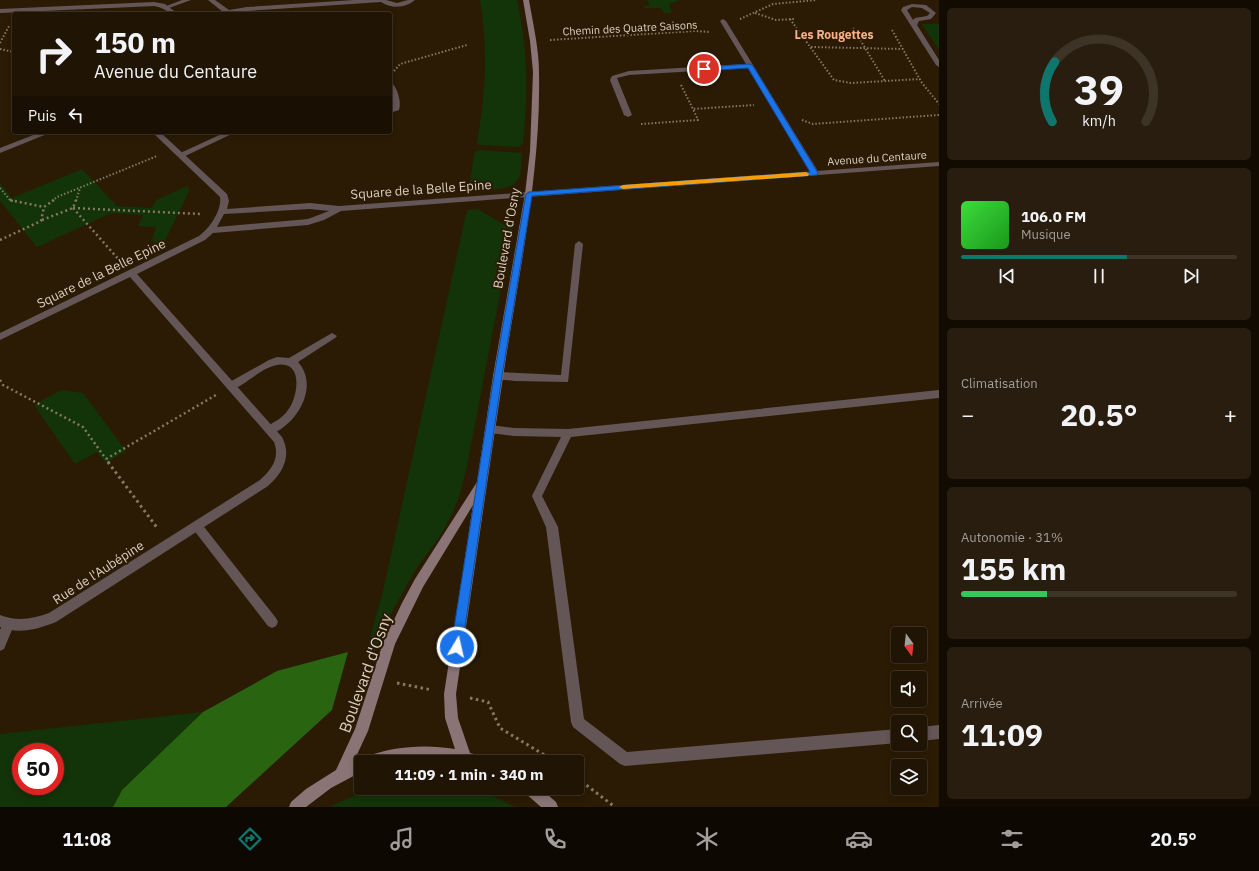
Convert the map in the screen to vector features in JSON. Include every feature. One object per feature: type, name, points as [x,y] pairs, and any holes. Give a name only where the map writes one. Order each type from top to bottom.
[{"type":"main road","name":"Boulevard d'Osny","points":[[464,755],[454,729],[449,705],[450,694],[498,376],[529,194],[534,151],[537,88],[535,52],[526,0]]},
{"type":"main road","name":"Boulevard d'Osny","points":[[341,774],[361,731],[389,643],[406,607],[419,583],[482,481]]},
{"type":"main road","points":[[398,755],[423,752],[451,755]]},
{"type":"main road","points":[[296,807],[320,787],[354,768]]},
{"type":"main road","points":[[538,795],[551,807]]},
{"type":"street","points":[[167,7],[188,0]]},
{"type":"street","points":[[211,0],[225,12]]},
{"type":"street","points":[[230,12],[242,9],[382,0],[389,4],[397,5],[404,4],[412,0]]},
{"type":"street","points":[[0,11],[159,4],[167,7],[173,12]]},
{"type":"street","points":[[724,22],[815,173]]},
{"type":"street","points":[[914,24],[939,66]]},
{"type":"street","points":[[628,115],[613,80],[614,77],[629,73],[750,66]]},
{"type":"street","points":[[392,89],[398,104],[396,108],[392,110]]},
{"type":"street","points":[[0,151],[43,134]]},
{"type":"street","name":"Square de la Belle Epine","points":[[0,337],[202,238],[211,230],[224,205],[224,196],[158,134]]},
{"type":"street","points":[[180,155],[227,134]]},
{"type":"street","name":"Avenue du Centaure","points":[[529,194],[939,164]]},
{"type":"street","name":"Square de la Belle Epine","points":[[220,214],[310,206],[339,209],[529,194]]},
{"type":"street","name":"Square de la Belle Epine","points":[[211,230],[308,222],[339,209]]},
{"type":"street","points":[[498,376],[523,379],[531,376],[565,379],[579,244]]},
{"type":"street","name":"Rue de l'Aubépine","points":[[0,645],[4,623],[25,626],[52,618],[264,483],[276,471],[282,459],[281,447],[278,440],[270,430],[131,273]]},
{"type":"street","points":[[290,362],[332,336]]},
{"type":"street","points":[[231,386],[272,362],[290,362],[298,369],[302,378],[302,394],[292,414],[270,430]]},
{"type":"street","points":[[490,429],[514,432],[568,433],[939,394]]},
{"type":"street","points":[[568,433],[537,496],[552,527],[578,722],[626,759],[891,737]]},
{"type":"street","points":[[197,526],[272,622]]},
{"type":"street","points":[[927,733],[939,732]]},
{"type":"path","points":[[724,22],[734,22],[773,4],[817,0]]},
{"type":"path","points":[[754,12],[776,20],[794,19]]},
{"type":"path","points":[[790,19],[834,80],[851,83],[920,79]]},
{"type":"path","points":[[0,43],[10,22]]},
{"type":"path","points":[[853,28],[885,82]]},
{"type":"path","points":[[892,30],[920,79],[939,104]]},
{"type":"path","name":"Chemin des Quatre Saisons","points":[[549,40],[695,31],[711,32]]},
{"type":"path","points":[[392,74],[400,64],[467,46]]},
{"type":"path","points":[[811,47],[902,48]]},
{"type":"path","points":[[0,49],[12,52]]},
{"type":"path","points":[[628,115],[632,125],[698,120],[674,71]]},
{"type":"path","points":[[693,109],[773,104]]},
{"type":"path","points":[[782,120],[799,119],[813,124],[939,115]]},
{"type":"path","points":[[41,220],[44,207],[57,197],[174,148]]},
{"type":"path","points":[[0,188],[10,200],[44,207]]},
{"type":"path","points":[[73,208],[80,188]]},
{"type":"path","points":[[73,208],[131,273]]},
{"type":"path","points":[[0,240],[41,220],[73,208],[220,214]]},
{"type":"path","points":[[0,380],[3,385],[83,427],[170,544]]},
{"type":"path","points":[[106,459],[231,386]]},
{"type":"path","points":[[584,783],[615,807]]},
{"type":"green space","points":[[480,0],[517,0],[521,18],[526,72],[526,107],[523,143],[519,147],[477,144],[485,71],[483,18]]},
{"type":"green space","points":[[647,0],[680,0],[669,4],[672,13],[664,13],[661,8],[645,8],[643,6],[650,6]]},
{"type":"green space","points":[[922,24],[939,24],[939,50]]},
{"type":"green space","points":[[476,151],[522,153],[521,172],[516,182],[511,186],[499,189],[469,189],[474,154]]},
{"type":"green space","points":[[82,169],[117,206],[152,208],[156,200],[187,186],[189,191],[164,243],[159,248],[152,240],[156,227],[138,226],[143,215],[111,213],[37,247],[0,201],[0,183],[12,198]]},
{"type":"green space","points":[[478,209],[506,226],[513,226],[467,466],[460,494],[442,533],[416,569],[393,610],[372,656],[365,656],[383,591],[466,214],[468,210]]},
{"type":"green space","points":[[61,390],[83,393],[126,451],[106,463],[97,452],[75,464],[34,405]]},
{"type":"green space","points":[[348,652],[332,710],[226,807],[113,807],[122,790],[203,712],[277,671]]},
{"type":"green space","points":[[203,712],[122,790],[113,807],[0,807],[0,734]]},
{"type":"green space","points":[[356,795],[490,795],[515,807],[332,807],[335,804]]},
{"type":"slow traffic","points":[[623,187],[806,174]]},
{"type":"district","name":"Les Rougettes","points":[[834,35]]},
{"type":"route","points":[[457,647],[498,376],[529,194],[815,173],[750,66],[704,69]]}]
